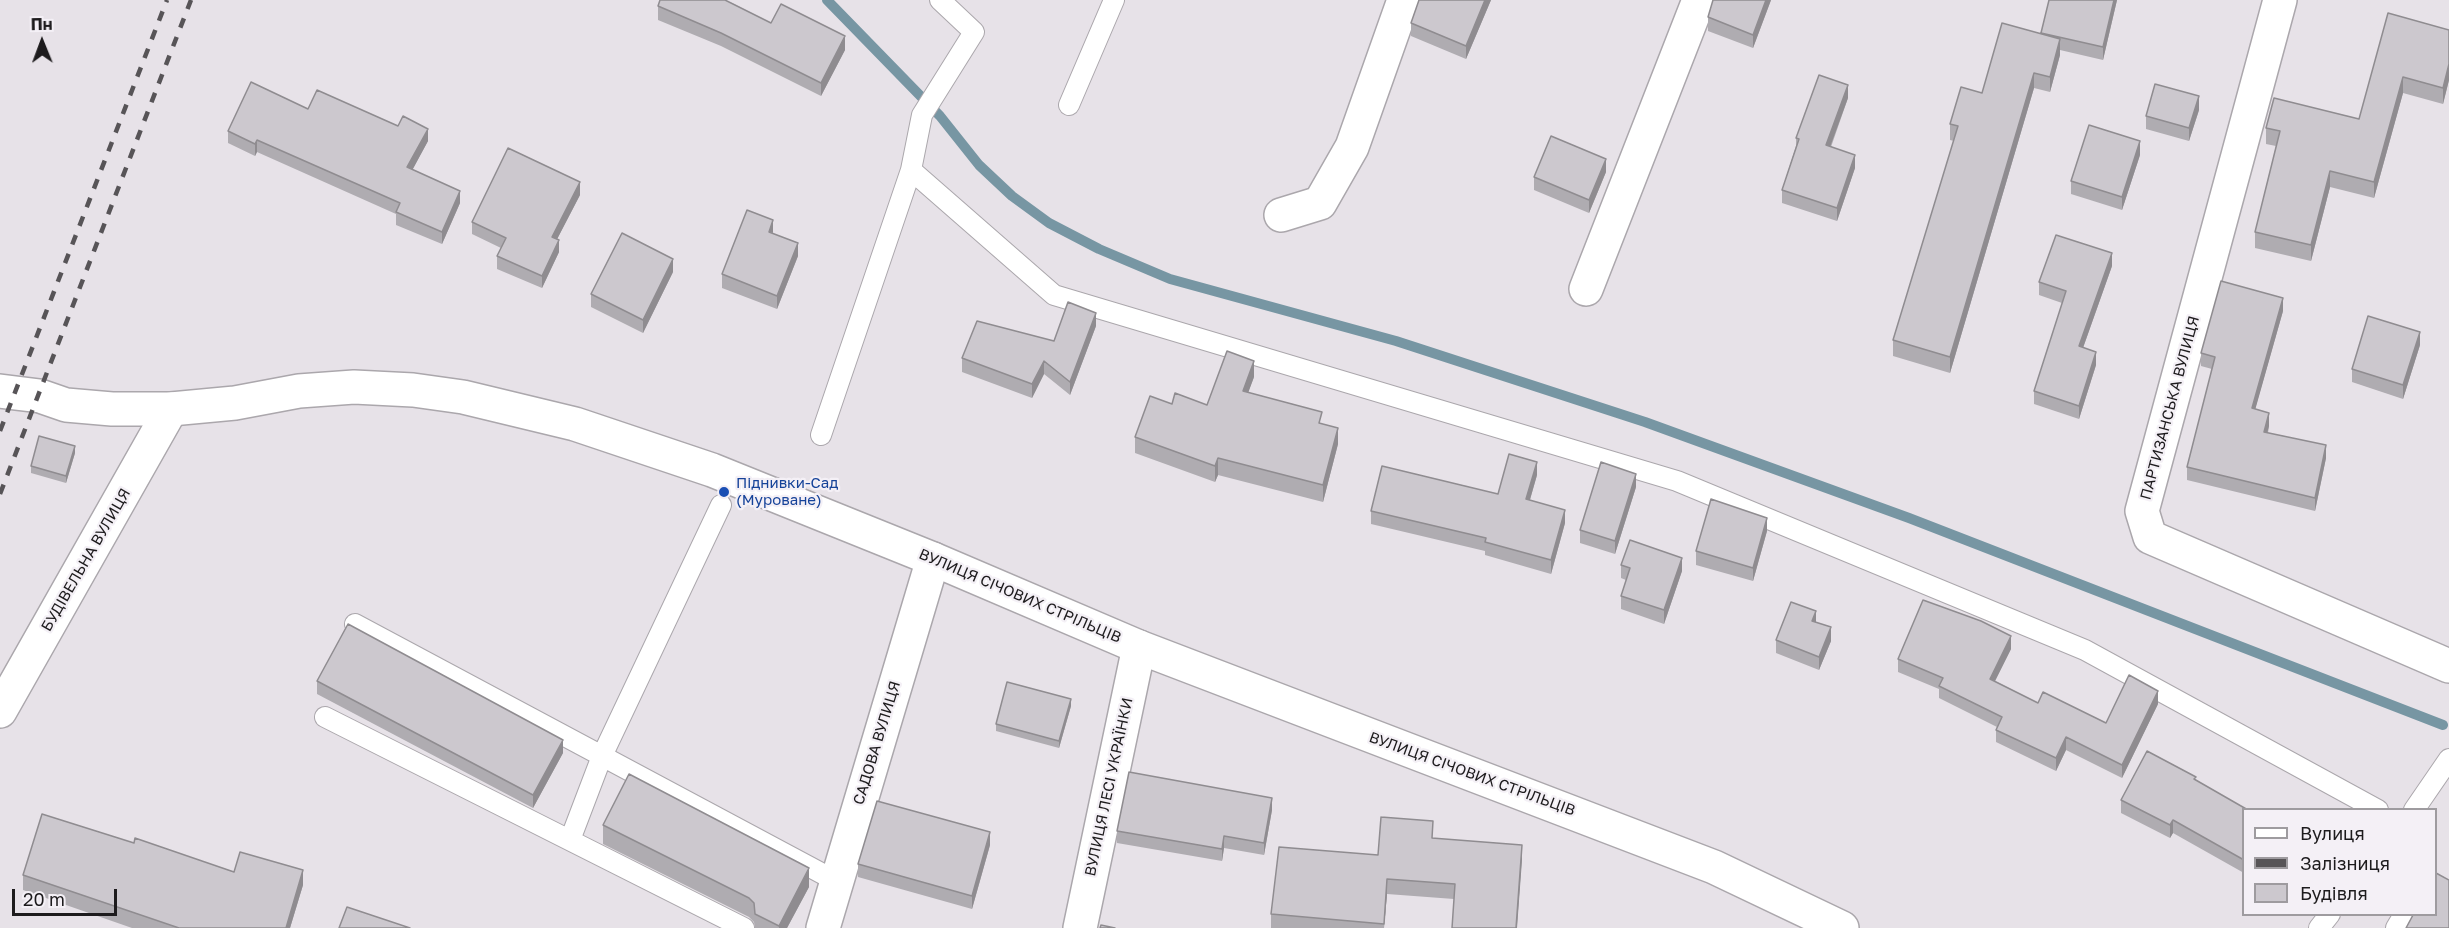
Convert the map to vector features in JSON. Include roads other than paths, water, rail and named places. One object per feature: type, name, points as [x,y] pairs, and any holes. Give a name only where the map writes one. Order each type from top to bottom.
[{"type":"street","points":[[1281,215],[1320,203],[1352,147],[1404,0]]},
{"type":"street","points":[[1586,289],[1699,0]]},
{"type":"street","name":"ПАРТИЗАНСЬКА ВУЛИЦЯ","points":[[2280,0],[2142,511],[2150,537],[2449,666]]},
{"type":"street","name":"ВУЛИЦЯ СІЧОВИХ СТРІЛЬЦІВ","points":[[0,391],[40,396],[66,405],[112,409],[171,409],[235,403],[299,391],[354,387],[412,390],[463,397],[575,424],[681,458],[933,559],[1139,647],[1714,867],[1842,928]]},
{"type":"street","name":"БУДІВЕЛЬНА ВУЛИЦЯ","points":[[0,711],[171,409]]},
{"type":"street","name":"САДОВА ВУЛИЦЯ","points":[[823,928],[933,559]]},
{"type":"street","name":"ВУЛИЦЯ ЛЕСІ УКРАЇНКИ","points":[[1080,928],[1139,647]]},
{"type":"lane","points":[[821,435],[911,170],[922,115],[974,32],[940,0]]},
{"type":"lane","points":[[1069,105],[1114,0]]},
{"type":"lane","points":[[911,170],[1054,295],[1677,481],[2085,650],[2374,808]]},
{"type":"lane","points":[[570,840],[602,756],[721,505]]},
{"type":"lane","points":[[355,624],[836,881]]},
{"type":"lane","points":[[325,717],[744,928]]},
{"type":"lane","points":[[2415,808],[2449,761]]},
{"type":"lane","points":[[2319,928],[2329,916]]},
{"type":"waterway","points":[[827,0],[940,116],[979,165],[1012,196],[1049,223],[1099,249],[1170,279],[1396,341],[1645,422],[1909,518],[2443,725]]},
{"type":"railway","points":[[0,431],[167,0]]},
{"type":"railway","points":[[0,494],[191,0]]},
{"type":"place","name":"Піднивки-Сад (Муроване)","points":[[724,492]]}]
